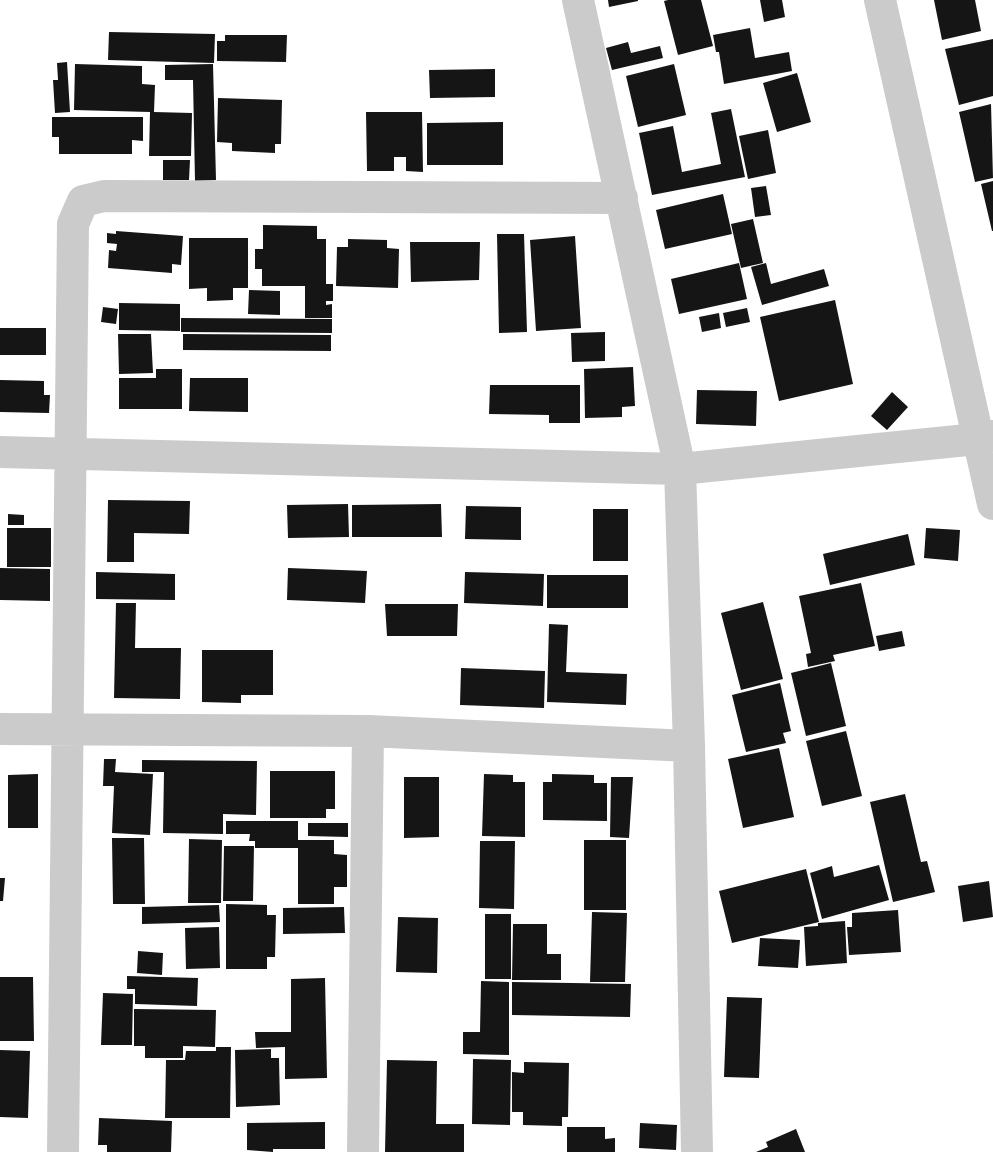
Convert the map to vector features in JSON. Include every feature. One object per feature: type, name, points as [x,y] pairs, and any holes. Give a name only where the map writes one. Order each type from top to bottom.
[{"type":"street","points":[[578,0],[680,469],[689,746],[697,1152]]},
{"type":"street","points":[[880,0],[985,437],[993,504]]},
{"type":"street","points":[[63,1152],[73,224],[83,201],[104,196],[622,198]]},
{"type":"street","points":[[0,452],[680,469],[985,437]]},
{"type":"street","points":[[0,729],[368,731],[689,746]]},
{"type":"street","points":[[363,1152],[368,731]]},
{"type":"building","points":[[608,0],[638,0],[638,1],[609,7]]},
{"type":"building","points":[[701,0],[713,46],[678,55],[664,1]]},
{"type":"building","points":[[760,0],[782,0],[785,17],[764,22]]},
{"type":"building","points":[[934,0],[975,0],[981,31],[942,40]]},
{"type":"building","points":[[750,28],[755,58],[789,52],[792,71],[724,84],[719,52],[716,52],[713,35]]},
{"type":"building","points":[[109,32],[215,34],[214,63],[108,60]]},
{"type":"building","points":[[225,35],[287,35],[286,62],[217,61],[217,41],[225,41]]},
{"type":"building","points":[[993,39],[993,96],[959,105],[945,49]]},
{"type":"building","points":[[628,42],[631,53],[660,46],[663,58],[612,70],[606,48]]},
{"type":"building","points":[[67,62],[70,112],[55,113],[53,80],[58,80],[57,63]]},
{"type":"building","points":[[75,64],[142,66],[142,84],[155,85],[154,112],[192,113],[191,156],[149,156],[150,112],[74,110]]},
{"type":"building","points":[[213,64],[216,180],[195,181],[193,80],[165,80],[165,65]]},
{"type":"building","points":[[674,64],[686,115],[638,127],[626,76]]},
{"type":"building","points":[[495,69],[495,97],[430,98],[429,70]]},
{"type":"building","points":[[797,73],[811,122],[777,132],[763,83]]},
{"type":"building","points":[[218,98],[282,100],[281,144],[275,144],[275,153],[232,151],[232,143],[217,142]]},
{"type":"building","points":[[991,104],[993,178],[975,182],[959,112]]},
{"type":"building","points":[[731,109],[745,177],[652,195],[639,133],[673,126],[682,172],[721,164],[711,113]]},
{"type":"building","points":[[366,112],[422,112],[423,172],[406,171],[406,157],[394,157],[394,171],[367,171]]},
{"type":"building","points":[[52,117],[143,117],[143,141],[132,140],[132,154],[59,154],[59,137],[52,137]]},
{"type":"building","points":[[503,122],[503,165],[427,165],[427,123]]},
{"type":"building","points":[[768,130],[776,173],[748,179],[739,136]]},
{"type":"building","points":[[163,160],[190,160],[189,180],[163,180]]},
{"type":"building","points":[[993,181],[993,231],[992,231],[981,184]]},
{"type":"building","points":[[766,186],[771,215],[755,217],[751,188]]},
{"type":"building","points":[[723,194],[732,234],[665,249],[656,210]]},
{"type":"building","points":[[753,219],[763,263],[741,268],[731,224]]},
{"type":"building","points":[[263,225],[317,226],[317,239],[326,239],[326,284],[333,284],[333,301],[326,301],[326,305],[332,304],[332,318],[305,318],[305,286],[262,286],[262,269],[255,269],[255,249],[263,249]]},
{"type":"building","points":[[116,231],[183,236],[181,265],[172,264],[172,273],[108,268],[109,250],[116,251],[117,244],[107,243],[107,233],[116,234]]},
{"type":"building","points":[[497,234],[524,234],[527,332],[499,333]]},
{"type":"building","points":[[575,236],[581,328],[536,331],[530,240]]},
{"type":"building","points":[[189,238],[248,238],[248,288],[233,288],[233,300],[207,301],[207,288],[189,289]]},
{"type":"building","points":[[348,239],[387,240],[387,248],[399,249],[398,288],[336,286],[337,247],[348,247]]},
{"type":"building","points":[[410,242],[480,242],[479,280],[411,282]]},
{"type":"building","points":[[739,263],[747,299],[679,314],[671,279]]},
{"type":"building","points":[[766,263],[771,284],[824,269],[829,286],[762,305],[751,267]]},
{"type":"building","points":[[249,290],[280,291],[280,315],[248,314]]},
{"type":"building","points":[[835,300],[853,384],[779,401],[760,317]]},
{"type":"building","points":[[119,303],[180,304],[180,331],[119,330]]},
{"type":"building","points":[[103,307],[118,309],[116,324],[101,322]]},
{"type":"building","points":[[747,308],[750,322],[726,327],[723,313]]},
{"type":"building","points":[[719,313],[721,328],[702,332],[699,317]]},
{"type":"building","points":[[181,318],[332,319],[332,333],[181,332]]},
{"type":"building","points":[[0,328],[46,328],[46,355],[0,355]]},
{"type":"building","points":[[605,332],[605,361],[572,362],[571,333]]},
{"type":"building","points":[[118,334],[151,334],[153,373],[119,374]]},
{"type":"building","points":[[183,334],[331,335],[331,351],[183,350]]},
{"type":"building","points":[[633,367],[635,406],[622,407],[622,417],[585,418],[584,369]]},
{"type":"building","points":[[156,369],[182,369],[182,409],[119,409],[119,378],[156,378]]},
{"type":"building","points":[[190,378],[248,378],[248,412],[189,411]]},
{"type":"building","points":[[0,380],[44,381],[44,395],[50,395],[49,413],[0,412]]},
{"type":"building","points":[[490,385],[580,385],[580,423],[549,423],[549,415],[489,414]]},
{"type":"building","points":[[697,390],[757,391],[756,426],[696,424]]},
{"type":"building","points":[[892,392],[908,407],[887,430],[871,416]]},
{"type":"building","points":[[108,500],[190,501],[189,534],[134,533],[134,562],[107,562]]},
{"type":"building","points":[[348,504],[349,537],[288,538],[287,505]]},
{"type":"building","points":[[441,504],[442,537],[352,537],[352,505]]},
{"type":"building","points":[[466,506],[521,507],[521,540],[465,539]]},
{"type":"building","points":[[593,509],[628,509],[628,561],[593,561]]},
{"type":"building","points":[[8,514],[24,515],[24,525],[8,525]]},
{"type":"building","points":[[7,528],[51,528],[51,567],[7,567]]},
{"type":"building","points":[[926,528],[960,530],[958,561],[924,558]]},
{"type":"building","points":[[908,534],[915,565],[830,585],[823,554]]},
{"type":"building","points":[[0,568],[50,569],[50,601],[0,600]]},
{"type":"building","points":[[288,568],[367,571],[365,603],[287,600]]},
{"type":"building","points":[[96,572],[175,574],[175,600],[96,599]]},
{"type":"building","points":[[465,572],[544,574],[543,606],[464,603]]},
{"type":"building","points":[[547,575],[628,575],[628,608],[547,608]]},
{"type":"building","points":[[861,583],[875,646],[833,655],[835,661],[808,667],[806,654],[811,653],[799,596]]},
{"type":"building","points":[[763,602],[783,679],[741,690],[721,613]]},
{"type":"building","points":[[116,603],[136,603],[135,648],[181,648],[180,699],[114,698]]},
{"type":"building","points":[[385,604],[458,604],[457,636],[387,636]]},
{"type":"building","points":[[549,624],[568,625],[566,672],[627,674],[626,705],[547,702]]},
{"type":"building","points":[[902,631],[905,646],[879,651],[876,636]]},
{"type":"building","points":[[202,650],[273,650],[273,695],[241,695],[241,703],[202,702]]},
{"type":"building","points":[[831,663],[846,726],[806,736],[791,673]]},
{"type":"building","points":[[461,668],[545,671],[544,708],[460,705]]},
{"type":"building","points":[[780,683],[791,731],[783,733],[786,743],[746,752],[732,695]]},
{"type":"building","points":[[846,731],[862,796],[822,806],[806,741]]},
{"type":"building","points":[[779,748],[794,817],[743,828],[728,759]]},
{"type":"building","points":[[104,759],[116,759],[115,772],[153,774],[150,835],[112,833],[114,786],[103,786]]},
{"type":"building","points":[[142,760],[257,761],[256,815],[223,814],[223,834],[163,833],[164,772],[142,772]]},
{"type":"building","points":[[270,771],[335,771],[335,809],[326,809],[326,818],[270,818]]},
{"type":"building","points":[[38,774],[38,828],[8,828],[8,775]]},
{"type":"building","points":[[484,774],[513,775],[513,782],[525,782],[525,837],[482,836]]},
{"type":"building","points":[[552,774],[594,775],[594,783],[607,783],[607,821],[543,820],[543,782],[552,782]]},
{"type":"building","points":[[404,777],[439,777],[439,837],[404,838]]},
{"type":"building","points":[[611,777],[633,777],[629,838],[610,837]]},
{"type":"building","points":[[905,794],[921,862],[927,861],[935,892],[893,902],[870,802]]},
{"type":"building","points":[[226,821],[298,821],[298,840],[334,840],[334,854],[347,855],[347,887],[334,887],[334,904],[298,904],[298,848],[255,848],[255,841],[249,841],[250,834],[226,834]]},
{"type":"building","points":[[308,823],[348,823],[348,837],[308,836]]},
{"type":"building","points":[[112,838],[144,838],[145,904],[113,904]]},
{"type":"building","points":[[189,839],[222,840],[221,903],[188,903]]},
{"type":"building","points":[[584,840],[626,840],[626,910],[584,910]]},
{"type":"building","points":[[480,841],[515,841],[514,909],[479,908]]},
{"type":"building","points":[[224,846],[254,846],[253,901],[223,901]]},
{"type":"building","points":[[879,865],[889,900],[822,919],[810,873],[832,866],[834,877]]},
{"type":"building","points":[[806,869],[819,922],[732,943],[719,891]]},
{"type":"building","points":[[0,878],[5,878],[3,901],[0,901]]},
{"type":"building","points":[[989,881],[993,917],[963,922],[958,886]]},
{"type":"building","points":[[226,904],[267,905],[267,915],[276,915],[275,957],[267,957],[267,969],[226,969]]},
{"type":"building","points":[[219,905],[220,922],[142,924],[142,907]]},
{"type":"building","points":[[344,907],[345,933],[283,934],[283,908]]},
{"type":"building","points":[[898,910],[901,952],[849,955],[847,927],[852,927],[852,913]]},
{"type":"building","points":[[592,912],[627,913],[625,982],[590,982]]},
{"type":"building","points":[[485,914],[511,914],[511,979],[485,979]]},
{"type":"building","points":[[398,917],[438,918],[437,973],[396,972]]},
{"type":"building","points":[[845,921],[847,963],[806,966],[804,927],[818,926],[818,923]]},
{"type":"building","points":[[513,924],[547,924],[547,954],[561,954],[561,980],[512,980]]},
{"type":"building","points":[[219,927],[220,968],[186,969],[185,928]]},
{"type":"building","points":[[760,938],[800,940],[798,968],[758,966]]},
{"type":"building","points":[[138,951],[163,953],[162,975],[137,973]]},
{"type":"building","points":[[127,976],[198,978],[197,1006],[135,1004],[135,989],[127,989]]},
{"type":"building","points":[[0,977],[33,977],[34,1041],[0,1041]]},
{"type":"building","points":[[325,978],[327,1078],[285,1079],[285,1047],[256,1048],[255,1032],[291,1032],[291,979]]},
{"type":"building","points":[[481,981],[509,982],[509,1055],[463,1054],[463,1032],[480,1032]]},
{"type":"building","points":[[512,982],[631,984],[630,1017],[512,1015]]},
{"type":"building","points":[[103,993],[133,994],[132,1045],[101,1045]]},
{"type":"building","points":[[727,997],[762,998],[759,1078],[724,1077]]},
{"type":"building","points":[[134,1009],[216,1010],[215,1047],[183,1046],[183,1058],[145,1058],[145,1046],[134,1046]]},
{"type":"building","points":[[216,1047],[231,1047],[230,1118],[165,1118],[166,1060],[185,1060],[186,1051],[216,1051]]},
{"type":"building","points":[[271,1049],[271,1058],[279,1058],[280,1105],[236,1107],[235,1050]]},
{"type":"building","points":[[0,1050],[30,1051],[28,1118],[0,1117]]},
{"type":"building","points":[[473,1059],[511,1060],[510,1125],[472,1124]]},
{"type":"building","points":[[387,1060],[437,1061],[436,1124],[464,1124],[464,1152],[385,1152]]},
{"type":"building","points":[[524,1062],[569,1063],[568,1117],[562,1117],[562,1126],[523,1125],[523,1112],[512,1112],[512,1072],[524,1073]]},
{"type":"building","points":[[99,1118],[172,1121],[171,1152],[107,1152],[107,1145],[98,1145]]},
{"type":"building","points":[[325,1122],[325,1149],[273,1149],[273,1152],[247,1150],[247,1123]]},
{"type":"building","points":[[640,1123],[677,1125],[676,1150],[639,1148]]},
{"type":"building","points":[[567,1127],[605,1127],[605,1139],[615,1138],[615,1152],[567,1152]]},
{"type":"building","points":[[796,1129],[805,1152],[756,1152],[768,1147],[766,1142]]}]
